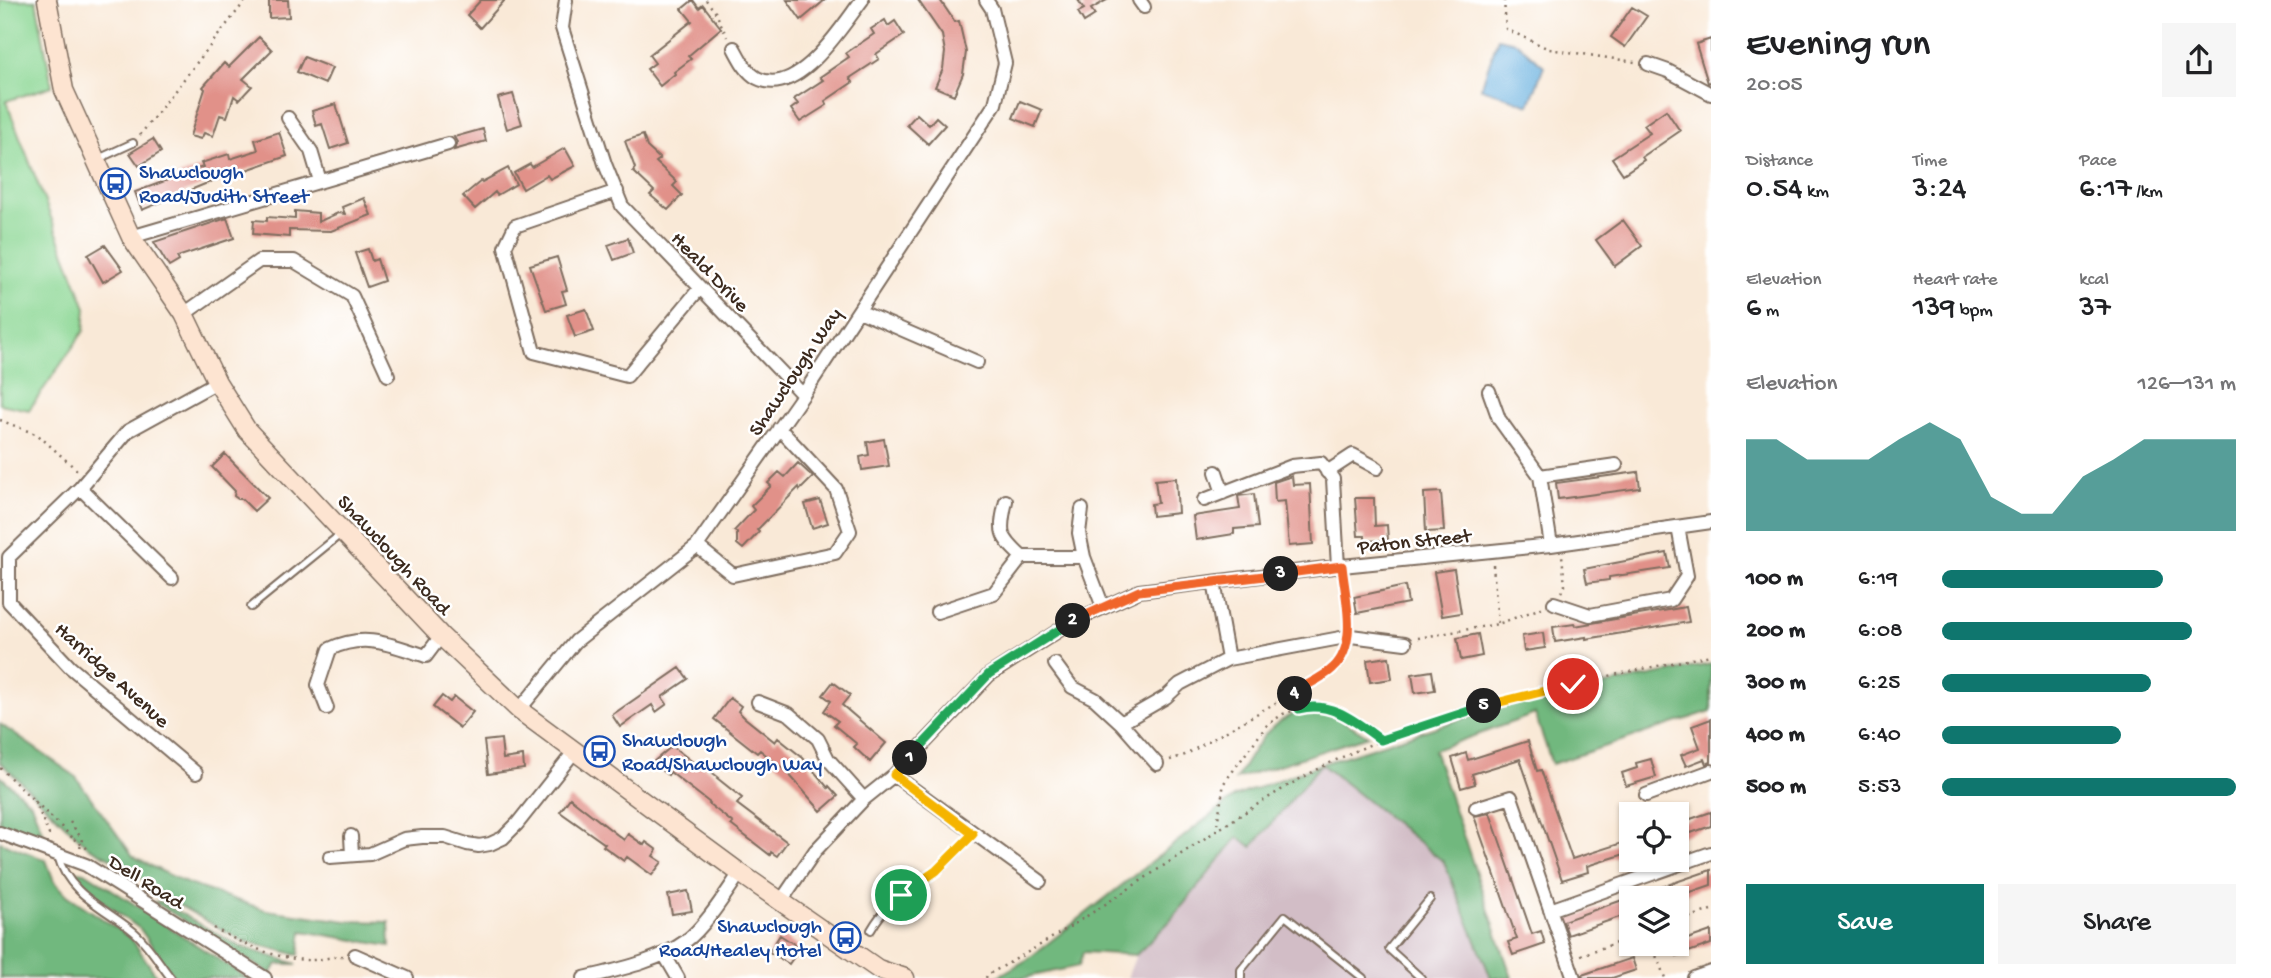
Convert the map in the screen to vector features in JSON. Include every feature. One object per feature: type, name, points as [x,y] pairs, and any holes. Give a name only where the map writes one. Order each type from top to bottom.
[{"type":"main road","name":"Shawclough Road","points":[[47,0],[64,90],[131,237],[184,314],[217,382],[247,430],[441,635],[519,710],[740,873],[878,969],[905,978]]},
{"type":"street","name":"Heald Drive","points":[[566,0],[562,28],[605,164],[622,206],[803,395]]},
{"type":"street","points":[[734,48],[747,69],[757,78],[771,82],[786,80],[800,73],[823,50],[862,0]]},
{"type":"street","name":"Shawclough Way","points":[[519,710],[576,641],[697,545],[859,311],[995,104],[1005,62],[992,9],[986,0]]},
{"type":"street","points":[[1648,64],[1668,71],[1711,94]]},
{"type":"street","points":[[288,118],[311,151],[320,181]]},
{"type":"street","points":[[131,237],[448,144]]},
{"type":"street","points":[[617,191],[515,226],[505,247],[534,352],[627,376],[700,288]]},
{"type":"street","points":[[184,314],[259,261],[295,261],[352,296],[388,374]]},
{"type":"street","points":[[859,311],[978,362]]},
{"type":"street","points":[[172,578],[84,483],[128,431],[217,382]]},
{"type":"street","points":[[1489,391],[1499,419],[1540,477],[1556,544]]},
{"type":"street","points":[[697,545],[733,575],[835,553],[850,531],[836,489],[779,428]]},
{"type":"street","points":[[1327,472],[1353,455],[1377,468]]},
{"type":"street","points":[[1205,500],[1292,466],[1321,463],[1333,479],[1340,567]]},
{"type":"street","points":[[1540,477],[1616,465]]},
{"type":"street","points":[[1216,472],[1223,493]]},
{"type":"street","name":"Harridge Avenue","points":[[84,483],[9,557],[9,602],[70,667],[196,773]]},
{"type":"street","points":[[1006,501],[1001,524],[1005,541],[1022,557],[1084,557]]},
{"type":"street","points":[[1082,509],[1079,533],[1084,557],[1103,607]]},
{"type":"street","name":"Paton Street","points":[[781,901],[815,851],[864,799],[894,775],[989,674],[1072,622],[1139,591],[1556,544],[1711,522]]},
{"type":"street","points":[[1554,603],[1590,615],[1671,600],[1687,576],[1678,527]]},
{"type":"street","points":[[937,612],[994,593],[1022,557]]},
{"type":"street","points":[[1214,582],[1228,659]]},
{"type":"street","points":[[327,708],[318,685],[330,649],[347,640],[374,640],[426,656],[441,635]]},
{"type":"street","points":[[1121,723],[1166,697],[1180,684],[1228,659],[1349,636],[1405,643]]},
{"type":"street","points":[[1055,664],[1072,687],[1094,699],[1121,723],[1157,764]]},
{"type":"street","points":[[758,702],[789,714],[818,739],[828,759],[864,799]]},
{"type":"street","points":[[330,857],[370,854],[404,839],[422,837],[445,837],[479,846],[503,838],[575,752]]},
{"type":"street","points":[[1646,795],[1711,771]]},
{"type":"street","points":[[894,775],[1040,881]]},
{"type":"street","points":[[1476,808],[1511,797],[1574,978]]},
{"type":"street","name":"Dell Road","points":[[0,833],[86,865],[265,978]]},
{"type":"street","points":[[351,836],[352,855]]},
{"type":"street","points":[[1550,910],[1711,853]]},
{"type":"street","points":[[584,978],[664,954],[687,940],[716,907],[740,873]]},
{"type":"street","points":[[664,954],[678,978]]},
{"type":"street","points":[[355,956],[407,978]]},
{"type":"street","points":[[1694,978],[1711,972]]},
{"type":"lane","points":[[96,160],[133,143]]},
{"type":"lane","points":[[251,607],[343,532]]},
{"type":"lane","points":[[871,930],[883,910],[936,871],[973,834]]},
{"type":"lane","points":[[58,855],[62,870],[79,892],[135,933],[171,978]]},
{"type":"lane","points":[[1421,978],[1389,949],[1430,900]]},
{"type":"lane","points":[[1241,978],[1241,970],[1285,916],[1363,978]]},
{"type":"path","points":[[133,143],[246,0]]},
{"type":"path","points":[[706,0],[734,48]]},
{"type":"path","points":[[1504,0],[1506,29],[1549,49],[1648,64]]},
{"type":"path","points":[[0,420],[38,435],[84,483]]},
{"type":"path","points":[[1405,643],[1416,638],[1498,624],[1554,603],[1565,586],[1556,544]]},
{"type":"path","points":[[1492,551],[1498,624]]},
{"type":"path","points":[[1157,764],[1185,755],[1331,671],[1343,658],[1349,636],[1340,567]]},
{"type":"path","points":[[986,978],[1216,831],[1328,764],[1381,740],[1505,699],[1711,654]]},
{"type":"path","points":[[1295,692],[1299,709]]},
{"type":"path","points":[[1216,831],[1224,783],[1267,725],[1283,714],[1311,705],[1325,706],[1348,717],[1381,740]]},
{"type":"path","points":[[0,768],[74,839],[88,849]]},
{"type":"path","points":[[33,798],[58,855]]},
{"type":"path","points":[[70,822],[82,839],[82,845],[72,860]]},
{"type":"path","points":[[1689,918],[1711,910]]},
{"type":"path","points":[[1568,960],[1619,942]]},
{"type":"path","points":[[242,944],[308,960],[355,956]]},
{"type":"path","points":[[1656,956],[1665,978]]},
{"type":"shaded area","points":[[1321,764],[1444,862],[1491,978],[1127,978],[1136,955],[1170,921],[1239,837],[1253,847]]},
{"type":"green space","points":[[0,0],[36,0],[52,86],[6,101],[86,308],[84,331],[29,410],[0,404]]},
{"type":"green space","points":[[1711,664],[1711,711],[1552,764],[1535,714],[1434,750],[1512,978],[1491,978],[1444,862],[1321,764],[1505,705]]},
{"type":"green space","points":[[1307,708],[1325,710],[1368,736],[1236,779],[1257,744],[1272,728]]},
{"type":"green space","points":[[0,724],[75,776],[133,856],[188,884],[266,910],[347,921],[389,922],[390,946],[302,931],[299,955],[243,941],[169,900],[123,865],[87,846],[0,762]]},
{"type":"green space","points":[[1321,764],[1252,847],[1238,837],[1170,921],[1136,955],[1083,952],[1079,966],[1023,978],[995,978],[1028,959],[1234,797]]},
{"type":"green space","points":[[0,776],[31,803],[48,846],[0,829]]},
{"type":"green space","points":[[0,842],[46,860],[54,881],[67,895],[131,938],[158,978],[0,978]]},
{"type":"green space","points":[[69,870],[85,872],[247,978],[175,978],[140,929],[83,887]]},
{"type":"green space","points":[[159,901],[241,947],[297,964],[277,964],[271,974],[154,902]]},
{"type":"water","points":[[1498,38],[1516,42],[1544,66],[1529,105],[1481,88]]},
{"type":"building","points":[[269,0],[288,0],[289,17],[269,18]]},
{"type":"building","points":[[481,0],[505,0],[480,28],[467,15]]},
{"type":"building","points":[[693,0],[699,8],[703,5],[721,28],[688,56],[691,59],[660,86],[647,69],[655,63],[649,55],[692,21],[682,9]]},
{"type":"building","points":[[787,0],[825,0],[801,20]]},
{"type":"building","points":[[918,0],[940,0],[955,22],[959,21],[966,52],[963,74],[954,95],[935,87],[943,69],[945,52],[942,35]]},
{"type":"building","points":[[1078,0],[1107,0],[1091,9],[1095,15],[1084,22],[1078,12],[1084,9]]},
{"type":"building","points":[[1632,7],[1647,16],[1625,47],[1611,37]]},
{"type":"building","points":[[885,20],[888,26],[895,21],[904,35],[876,54],[879,59],[850,78],[853,82],[825,101],[827,105],[800,122],[791,109],[798,104],[794,99],[823,80],[820,77],[849,57],[846,53],[874,34],[871,29]]},
{"type":"building","points":[[259,37],[272,50],[243,79],[252,86],[239,100],[234,96],[227,117],[220,115],[213,136],[204,133],[201,139],[190,136],[205,89],[203,87],[224,63],[229,67]]},
{"type":"building","points":[[1711,39],[1711,82],[1708,83],[1696,44]]},
{"type":"building","points":[[304,57],[332,68],[325,84],[297,72]]},
{"type":"building","points":[[513,94],[522,124],[507,129],[498,98]]},
{"type":"building","points":[[1020,101],[1042,110],[1035,127],[1013,118]]},
{"type":"building","points":[[336,104],[348,143],[330,149],[322,124],[316,126],[312,111]]},
{"type":"building","points":[[1666,110],[1680,131],[1642,157],[1644,160],[1623,174],[1612,158],[1650,133],[1644,125]]},
{"type":"building","points":[[917,114],[929,125],[936,117],[945,125],[928,144],[907,125]]},
{"type":"building","points":[[483,129],[486,141],[454,150],[457,142],[454,137]]},
{"type":"building","points":[[279,132],[287,156],[205,184],[142,210],[135,192],[203,167],[201,163],[229,154],[230,159],[258,150],[255,140]]},
{"type":"building","points":[[643,135],[647,147],[660,159],[656,162],[677,182],[673,186],[682,195],[668,210],[650,195],[654,191],[633,171],[635,168],[625,141]]},
{"type":"building","points":[[153,139],[161,152],[139,166],[130,153]]},
{"type":"building","points":[[565,148],[575,166],[550,179],[547,175],[523,189],[514,173],[530,164],[532,167]]},
{"type":"building","points":[[508,168],[516,184],[497,195],[495,192],[475,209],[463,196],[481,181]]},
{"type":"building","points":[[364,198],[371,215],[331,231],[289,230],[289,237],[253,234],[254,220],[267,221],[267,217],[295,219],[295,211],[318,213],[318,222],[338,213],[345,214],[342,207]]},
{"type":"building","points":[[227,218],[234,238],[177,257],[179,261],[169,267],[154,242]]},
{"type":"building","points":[[1623,220],[1642,246],[1615,266],[1596,240]]},
{"type":"building","points":[[628,238],[633,253],[614,260],[608,245]]},
{"type":"building","points":[[105,245],[123,270],[103,282],[88,255]]},
{"type":"building","points":[[368,249],[372,261],[377,259],[384,281],[367,287],[355,253]]},
{"type":"building","points":[[557,257],[567,290],[562,291],[566,304],[546,310],[530,265]]},
{"type":"building","points":[[586,309],[594,331],[575,337],[567,315]]},
{"type":"building","points":[[884,439],[889,466],[862,470],[860,457],[869,455],[867,442]]},
{"type":"building","points":[[225,454],[268,498],[254,511],[242,499],[234,496],[235,491],[212,467]]},
{"type":"building","points":[[798,463],[813,477],[800,490],[799,487],[757,530],[759,532],[743,549],[737,544],[737,533],[734,531],[754,510],[751,506],[771,486],[768,483],[779,472],[785,477]]},
{"type":"building","points":[[1638,472],[1640,488],[1558,499],[1556,483]]},
{"type":"building","points":[[1292,476],[1293,485],[1310,484],[1313,544],[1289,546],[1285,501],[1275,502],[1274,482]]},
{"type":"building","points":[[1176,478],[1178,513],[1152,516],[1151,504],[1158,503],[1155,480]]},
{"type":"building","points":[[1441,492],[1444,531],[1426,532],[1424,493]]},
{"type":"building","points":[[1254,494],[1258,527],[1234,529],[1234,534],[1196,540],[1193,516],[1240,509],[1238,496]]},
{"type":"building","points":[[1355,498],[1374,498],[1375,526],[1387,525],[1388,540],[1365,541],[1365,536],[1358,536]]},
{"type":"building","points":[[820,500],[828,523],[812,528],[805,504]]},
{"type":"building","points":[[1667,553],[1670,568],[1587,583],[1584,569]]},
{"type":"building","points":[[1454,569],[1461,613],[1442,616],[1434,572]]},
{"type":"building","points":[[1405,586],[1408,603],[1357,613],[1354,597]]},
{"type":"building","points":[[1686,607],[1689,622],[1555,642],[1553,627],[1575,626]]},
{"type":"building","points":[[1543,633],[1545,648],[1524,651],[1522,636]]},
{"type":"building","points":[[1478,634],[1482,656],[1461,660],[1457,638]]},
{"type":"building","points":[[1389,657],[1392,679],[1370,682],[1367,660]]},
{"type":"building","points":[[680,668],[688,679],[662,697],[667,704],[656,712],[652,705],[620,727],[612,715]]},
{"type":"building","points":[[1432,671],[1435,690],[1415,693],[1412,674]]},
{"type":"building","points":[[833,682],[850,695],[842,705],[886,743],[870,762],[854,747],[857,744],[834,725],[838,721],[824,711],[831,701],[823,695]]},
{"type":"building","points":[[442,696],[450,702],[454,697],[473,712],[460,728],[433,707]]},
{"type":"building","points":[[730,698],[741,706],[738,711],[745,718],[775,742],[778,738],[803,758],[838,796],[821,811],[787,772],[760,750],[757,753],[714,719]]},
{"type":"building","points":[[1711,719],[1711,762],[1706,764],[1704,759],[1686,766],[1681,755],[1700,748],[1692,726]]},
{"type":"building","points":[[501,739],[503,759],[523,756],[524,769],[488,774],[484,741]]},
{"type":"building","points":[[1528,741],[1572,859],[1619,844],[1619,856],[1587,866],[1588,872],[1562,880],[1520,759],[1472,774],[1475,784],[1461,788],[1452,758],[1466,753],[1468,760]]},
{"type":"building","points":[[672,746],[718,777],[742,798],[737,804],[787,842],[777,856],[771,852],[770,855],[731,825],[733,823],[710,803],[670,772],[668,775],[652,763]]},
{"type":"building","points":[[1651,759],[1656,777],[1626,786],[1622,773],[1637,768],[1636,763]]},
{"type":"building","points":[[570,798],[624,840],[628,834],[657,850],[653,856],[662,862],[652,875],[627,857],[624,861],[560,812]]},
{"type":"building","points":[[1711,812],[1711,826],[1689,834],[1689,820]]},
{"type":"building","points":[[1490,813],[1532,934],[1541,931],[1545,944],[1513,955],[1508,942],[1517,939],[1474,816]]},
{"type":"building","points":[[1711,870],[1711,885],[1689,893],[1689,886],[1664,886]]},
{"type":"building","points":[[688,891],[692,911],[672,914],[668,895]]},
{"type":"building","points":[[1619,901],[1619,917],[1568,935],[1563,921]]},
{"type":"building","points":[[1711,931],[1711,944],[1689,952],[1689,939]]},
{"type":"building","points":[[780,935],[800,948],[789,964],[769,952]]},
{"type":"building","points":[[1632,958],[1636,970],[1612,978],[1583,978],[1582,975]]},
{"type":"place","name":"Shawclough Road/Judith Street","points":[[116,183]]},
{"type":"place","name":"Shawclough Road/Shawclough Way","points":[[599,751]]},
{"type":"place","name":"Shawclough Road/Healey Hotel","points":[[845,937]]},
{"type":"route","points":[[901,895],[936,871],[973,834],[894,775],[989,674],[1072,622],[1139,591],[1342,566],[1349,636],[1343,658],[1331,671],[1295,692],[1299,709],[1311,705],[1325,706],[1348,717],[1381,740],[1505,699],[1573,684]]}]
